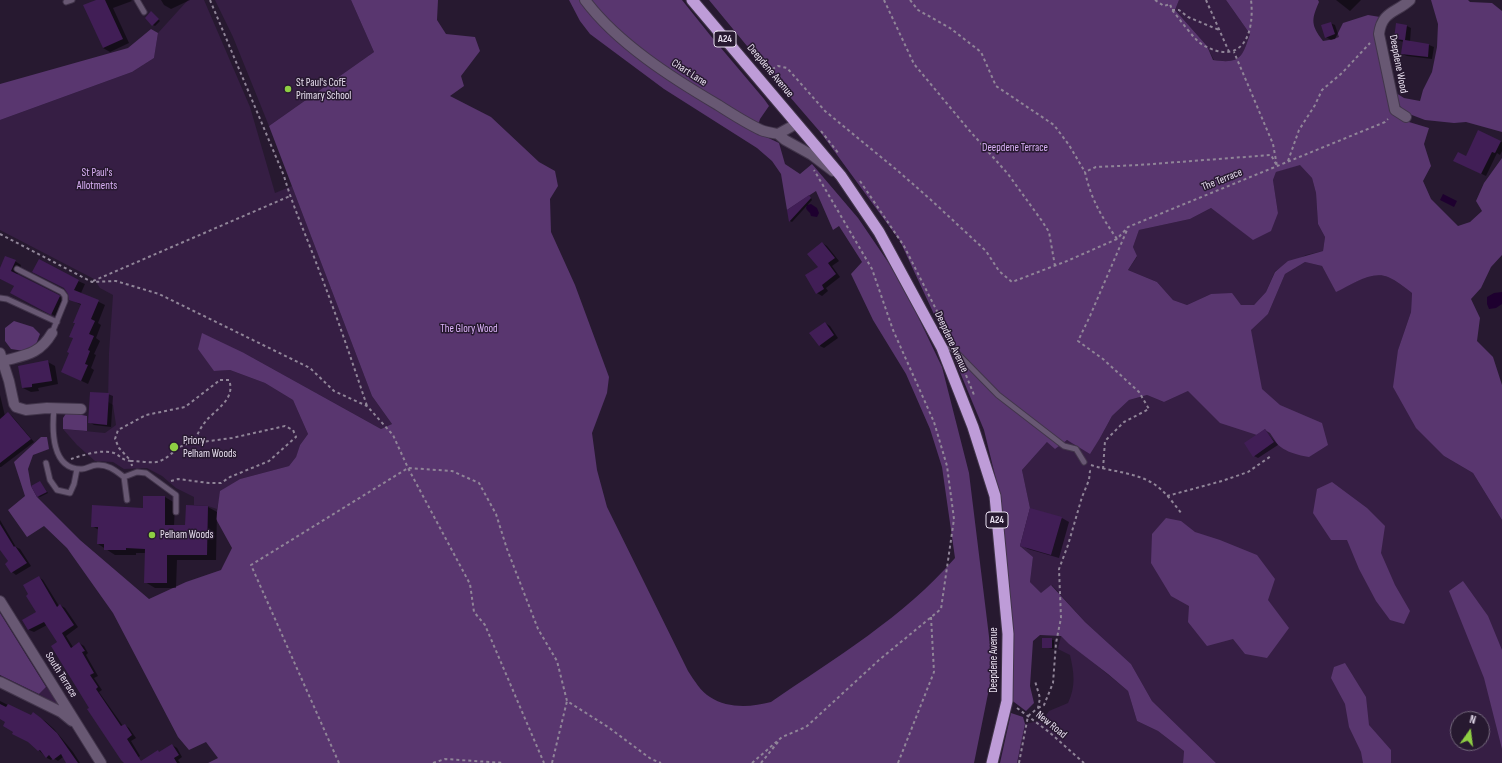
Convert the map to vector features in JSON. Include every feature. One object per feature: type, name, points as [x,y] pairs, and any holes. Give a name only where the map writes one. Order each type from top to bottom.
[{"type":"highway","name":"Deepdene Avenue","points":[[692,0],[841,176],[879,232],[942,348],[972,427],[995,496],[1008,634],[1007,701],[992,763]]},
{"type":"street","name":"Chart Lane","points":[[585,0],[603,21],[636,50],[662,70],[741,119],[761,130],[778,134]]},
{"type":"street","name":"Deepdene Wood","points":[[1406,118],[1395,110],[1380,34],[1380,26],[1385,17],[1410,0]]},
{"type":"street","points":[[796,124],[778,134],[784,140],[804,151],[841,176]]},
{"type":"street","points":[[52,333],[46,343],[37,351],[1,357],[9,381],[14,404],[16,407],[26,410],[81,409]]},
{"type":"street","name":"South Terrace","points":[[0,601],[101,763]]},
{"type":"street","points":[[0,682],[61,712],[78,726]]},
{"type":"lane","points":[[66,2],[72,0]]},
{"type":"lane","points":[[137,0],[144,12]]},
{"type":"lane","points":[[17,269],[62,292],[65,296],[66,301],[52,333]]},
{"type":"lane","points":[[0,298],[7,299],[56,322]]},
{"type":"lane","points":[[942,348],[953,349],[998,395],[1064,446],[1076,449],[1084,462]]},
{"type":"lane","points":[[54,409],[53,427],[55,446],[63,461],[77,469],[97,465],[110,467],[124,478],[127,500]]},
{"type":"lane","points":[[46,463],[50,480],[56,490],[70,493],[74,484],[77,469]]},
{"type":"lane","points":[[124,478],[137,472],[146,473],[176,495],[176,512]]},
{"type":"path","points":[[210,0],[284,176],[367,406],[393,435],[408,468],[470,584],[474,612],[485,625],[544,763]]},
{"type":"path","points":[[884,0],[914,64],[968,130],[1008,174],[1046,227],[1049,232],[1055,266]]},
{"type":"path","points":[[910,0],[918,10],[950,28],[981,52],[996,86],[1054,125],[1069,145],[1085,172],[1089,190],[1102,218],[1117,239]]},
{"type":"path","points":[[1155,0],[1164,6],[1170,4],[1172,10],[1201,45],[1222,53],[1234,52],[1242,46],[1250,28],[1250,0]]},
{"type":"path","points":[[1206,0],[1230,54]]},
{"type":"path","points":[[1172,10],[1180,10],[1188,17],[1219,30]]},
{"type":"path","points":[[1288,161],[1299,130],[1315,105],[1322,90],[1342,73],[1363,48],[1380,34]]},
{"type":"path","points":[[1234,52],[1273,144],[1277,166]]},
{"type":"path","name":"The Terrace","points":[[768,71],[778,66],[787,68],[824,111],[930,199],[986,251],[1000,271],[1012,282],[1055,266],[1117,239],[1128,227],[1385,122],[1395,110]]},
{"type":"path","points":[[752,763],[782,737],[806,727],[879,660],[941,609],[954,519],[947,466],[934,422],[893,330],[872,269],[804,151]]},
{"type":"path","points":[[1085,172],[1096,167],[1271,155],[1277,166]]},
{"type":"path","points":[[92,282],[290,196]]},
{"type":"path","points":[[1103,469],[1105,441],[1124,422],[1149,409],[1140,392],[1103,359],[1078,341],[1128,227]]},
{"type":"path","points":[[0,234],[92,282],[116,281],[159,294],[310,368],[334,391],[367,406]]},
{"type":"path","points":[[164,486],[168,482],[178,479],[221,483],[230,477],[268,461],[296,437],[293,430],[285,426],[232,438],[194,443],[184,444],[158,462],[131,461],[119,448],[115,439],[118,430],[146,415],[185,407],[220,380],[229,380],[231,386],[230,395],[200,429],[194,443]]},
{"type":"path","points":[[1167,496],[1222,481],[1248,472],[1271,456]]},
{"type":"path","points":[[1084,462],[1103,469],[1136,475],[1155,484],[1182,514]]},
{"type":"path","points":[[1019,763],[1028,716],[1044,705],[1054,683],[1056,644],[1061,618],[1059,569],[1068,545],[1082,497],[1089,480],[1090,471],[1084,462]]},
{"type":"path","points":[[339,763],[251,565],[408,468],[452,471],[478,483],[496,514],[507,549],[538,629],[557,661],[568,701],[552,763]]},
{"type":"path","points":[[898,763],[934,672],[931,617]]},
{"type":"path","points":[[1035,681],[1040,698],[1038,708]]},
{"type":"path","points":[[568,701],[608,727],[651,759],[661,763]]},
{"type":"path","name":"New Road","points":[[1007,701],[1049,732],[1084,763]]},
{"type":"path","points":[[761,763],[782,737]]},
{"type":"path","points":[[433,763],[445,759],[504,763]]},
{"type":"green space","name":"St Paul's Allotments","points":[[188,0],[204,0],[250,107],[275,193],[292,186],[372,396],[392,424],[381,429],[244,353],[214,371],[230,370],[265,383],[293,400],[308,434],[300,445],[296,457],[289,466],[240,479],[221,491],[217,509],[208,506],[194,505],[194,497],[176,488],[162,476],[147,468],[124,469],[113,462],[95,461],[77,445],[63,429],[105,433],[116,425],[113,405],[108,402],[109,353],[113,295],[100,288],[94,279],[0,230],[0,120],[132,72],[154,58],[158,33]]},
{"type":"green space","name":"St Paul's CofE Primary School","points":[[215,0],[351,0],[374,52],[269,126],[233,37]]},
{"type":"green space","name":"The Glory Wood","points":[[351,0],[438,0],[437,20],[446,34],[475,37],[480,51],[461,76],[464,86],[450,96],[491,117],[539,162],[555,171],[558,186],[550,199],[551,232],[575,285],[609,377],[607,393],[592,433],[597,470],[607,507],[688,671],[707,695],[724,704],[740,706],[771,702],[844,653],[914,599],[955,558],[942,467],[930,429],[906,374],[873,320],[851,274],[862,262],[839,226],[833,230],[816,191],[787,210],[781,174],[772,161],[757,148],[664,89],[590,34],[580,21],[569,0],[682,0],[764,99],[769,106],[760,119],[756,132],[779,143],[785,164],[800,174],[812,164],[858,218],[901,281],[942,367],[969,473],[993,669],[974,763],[208,763],[218,758],[206,742],[189,750],[178,737],[113,613],[67,548],[44,526],[27,537],[8,510],[25,496],[14,462],[41,437],[47,437],[49,449],[33,455],[28,469],[31,486],[37,497],[80,540],[149,599],[186,582],[221,570],[232,548],[216,519],[220,491],[240,479],[289,466],[296,457],[300,445],[308,434],[293,400],[265,383],[230,370],[214,371],[198,349],[202,333],[244,353],[381,429],[392,424],[372,396],[269,126],[374,52]]},
{"type":"green space","name":"Deepdene Terrace","points":[[709,0],[1179,0],[1175,10],[1207,46],[1213,60],[1222,61],[1229,61],[1239,58],[1245,49],[1250,34],[1226,0],[1318,0],[1319,2],[1315,13],[1314,26],[1323,41],[1335,39],[1343,23],[1368,15],[1380,17],[1377,25],[1395,115],[1409,122],[1429,128],[1424,144],[1431,166],[1423,181],[1431,199],[1458,226],[1470,222],[1482,211],[1476,201],[1484,183],[1502,158],[1502,255],[1491,267],[1481,288],[1471,299],[1480,318],[1477,341],[1493,357],[1502,385],[1502,520],[1473,473],[1444,456],[1416,428],[1393,387],[1398,350],[1411,312],[1412,293],[1394,280],[1382,275],[1375,275],[1362,279],[1336,292],[1322,266],[1305,262],[1285,274],[1268,314],[1251,330],[1262,389],[1280,405],[1322,423],[1328,445],[1309,457],[1294,454],[1283,449],[1274,441],[1265,429],[1257,435],[1220,423],[1188,391],[1164,402],[1147,395],[1129,400],[1112,416],[1090,454],[1067,440],[1055,449],[1047,442],[1022,470],[1030,508],[1020,546],[1033,557],[1030,582],[1041,593],[1051,585],[1085,622],[1131,664],[1152,701],[1216,763],[1183,763],[1184,751],[1158,731],[1137,721],[1128,691],[1061,636],[1040,635],[1033,641],[1030,686],[1034,703],[1026,711],[1010,699],[1001,500],[984,430],[952,353],[900,241],[821,133]],"holes":[[[1300,165],[1312,178],[1316,193],[1318,224],[1325,237],[1323,251],[1288,261],[1275,272],[1266,292],[1254,305],[1241,305],[1232,293],[1211,294],[1187,305],[1173,300],[1157,282],[1128,270],[1137,256],[1133,247],[1139,230],[1190,219],[1211,208],[1253,240],[1271,231],[1278,213],[1273,180],[1276,172]]]},
{"type":"green space","points":[[1179,0],[1226,0],[1250,34],[1245,49],[1239,58],[1229,61],[1214,60],[1207,46],[1175,10]]},
{"type":"green space","points":[[1431,0],[1468,0],[1470,2],[1492,3],[1502,11],[1502,132],[1466,122],[1454,123],[1425,120],[1404,112],[1398,103],[1396,93],[1404,98],[1420,101],[1423,90],[1432,72],[1437,47],[1438,24]]},
{"type":"green space","points":[[151,29],[158,33],[154,58],[132,72],[0,120],[0,84],[128,48]]},
{"type":"green space","points":[[1300,164],[1312,178],[1316,193],[1318,224],[1325,237],[1323,251],[1306,255],[1275,271],[1266,292],[1254,305],[1241,305],[1211,294],[1187,305],[1173,300],[1157,282],[1128,270],[1137,257],[1133,247],[1139,230],[1190,219],[1211,208],[1231,223],[1278,213],[1273,180],[1276,172]]},
{"type":"green space","points":[[1305,262],[1322,266],[1336,291],[1368,277],[1382,275],[1394,280],[1412,293],[1411,312],[1398,350],[1444,456],[1473,473],[1502,520],[1502,763],[1216,763],[1152,701],[1131,664],[1085,622],[1052,585],[1041,594],[1030,582],[1033,557],[1020,546],[1030,508],[1022,470],[1047,442],[1100,438],[1112,416],[1129,400],[1147,395],[1164,402],[1211,380],[1235,338],[1268,314],[1285,274]]},
{"type":"green space","points":[[14,321],[33,327],[40,334],[35,347],[24,351],[11,349],[5,341],[5,328]]},
{"type":"green space","points":[[67,412],[87,416],[87,431],[63,429],[63,418]]},
{"type":"green space","points":[[1332,482],[1367,508],[1385,526],[1381,553],[1395,585],[1410,611],[1404,624],[1390,620],[1376,601],[1359,569],[1347,540],[1331,540],[1313,513],[1317,489]]},
{"type":"green space","points":[[1166,518],[1181,521],[1195,532],[1257,555],[1275,579],[1268,600],[1289,628],[1267,658],[1245,654],[1233,639],[1207,646],[1188,622],[1189,606],[1171,596],[1151,563],[1152,534]]},
{"type":"green space","points":[[1463,581],[1488,616],[1502,650],[1502,749],[1484,678],[1449,591]]},
{"type":"green space","points":[[0,613],[46,687],[39,694],[0,675]]},
{"type":"green space","points":[[1061,636],[1128,691],[1137,721],[1158,731],[1184,751],[1183,763],[1017,763],[1025,724],[1043,720],[1049,711],[1068,703],[1071,697],[1074,679],[1070,655],[1058,649]]},
{"type":"green space","points":[[1345,663],[1366,697],[1369,725],[1391,750],[1391,763],[1363,763],[1361,752],[1349,727],[1345,704],[1331,678],[1334,667]]},
{"type":"green space","points":[[46,687],[60,702],[58,705],[39,694]]},
{"type":"green space","points":[[1011,713],[1023,717],[1025,724],[1017,763],[1000,763]]},
{"type":"shaded area","points":[[1443,194],[1457,201],[1454,207],[1440,200]]},
{"type":"shaded area","points":[[811,204],[817,208],[819,213],[817,217],[811,216],[806,208],[807,205]]},
{"type":"shaded area","points":[[1502,292],[1502,304],[1496,308],[1489,309],[1487,297],[1494,293]]},
{"type":"building","points":[[96,0],[105,0],[123,39],[103,48],[83,5]]},
{"type":"building","points":[[151,11],[159,19],[152,26],[145,18]]},
{"type":"building","points":[[1331,22],[1335,34],[1325,38],[1321,25]]},
{"type":"building","points":[[1396,23],[1407,25],[1405,40],[1429,44],[1428,57],[1401,54],[1403,40],[1394,39]]},
{"type":"building","points":[[1478,130],[1501,141],[1495,153],[1492,152],[1481,174],[1453,161],[1458,152],[1466,156]]},
{"type":"building","points":[[809,195],[811,198],[789,222],[787,210]]},
{"type":"building","points":[[822,242],[835,258],[828,263],[836,274],[822,285],[824,289],[816,294],[805,275],[818,267],[807,254]]},
{"type":"building","points":[[5,256],[16,260],[11,271],[60,296],[51,315],[10,293],[14,286],[0,279],[0,268]]},
{"type":"building","points":[[39,259],[79,280],[74,290],[99,300],[91,319],[95,321],[89,334],[94,336],[88,350],[90,351],[85,364],[88,365],[81,381],[61,372],[69,353],[67,352],[73,338],[69,337],[75,323],[73,323],[81,304],[69,300],[68,294],[64,288],[32,272]]},
{"type":"building","points":[[825,322],[834,335],[819,346],[809,333]]},
{"type":"building","points":[[48,360],[52,381],[32,384],[32,387],[22,388],[18,366]]},
{"type":"building","points":[[90,392],[109,393],[107,425],[88,423]]},
{"type":"building","points":[[8,412],[31,439],[0,463],[0,419]]},
{"type":"building","points":[[1265,429],[1274,442],[1253,457],[1244,443]]},
{"type":"building","points":[[40,481],[47,492],[37,497],[31,486]]},
{"type":"building","name":"Pelham Woods","points":[[143,496],[165,496],[165,525],[185,525],[186,505],[208,506],[207,555],[167,555],[167,583],[144,583],[145,549],[126,548],[126,550],[104,550],[104,544],[97,544],[98,527],[91,527],[92,505],[143,508]]},
{"type":"building","points":[[1030,508],[1062,517],[1051,555],[1020,546]]},
{"type":"building","points":[[0,524],[14,547],[15,546],[27,563],[11,573],[5,564],[8,561],[0,550]]},
{"type":"building","points":[[39,576],[57,607],[60,604],[74,625],[62,633],[71,648],[79,642],[85,651],[82,652],[94,673],[90,675],[98,687],[96,689],[121,726],[125,724],[132,735],[127,739],[141,761],[158,750],[159,752],[172,744],[179,755],[174,758],[177,763],[124,763],[121,760],[87,709],[89,708],[51,646],[57,642],[44,622],[28,630],[22,620],[36,612],[26,596],[28,594],[23,585]]},
{"type":"building","points":[[1042,638],[1052,638],[1052,648],[1042,648]]},
{"type":"building","points":[[0,704],[6,707],[8,704],[31,715],[33,712],[41,718],[57,733],[78,763],[66,763],[61,754],[53,760],[49,755],[46,758],[40,750],[38,751],[28,742],[12,734],[13,732],[3,726],[5,722],[0,719]]},
{"type":"place","name":"St Paul's CofE Primary School","points":[[288,89]]},
{"type":"place","name":"Priory Pelham Woods","points":[[174,447]]},
{"type":"place","name":"Pelham Woods","points":[[152,535]]}]
